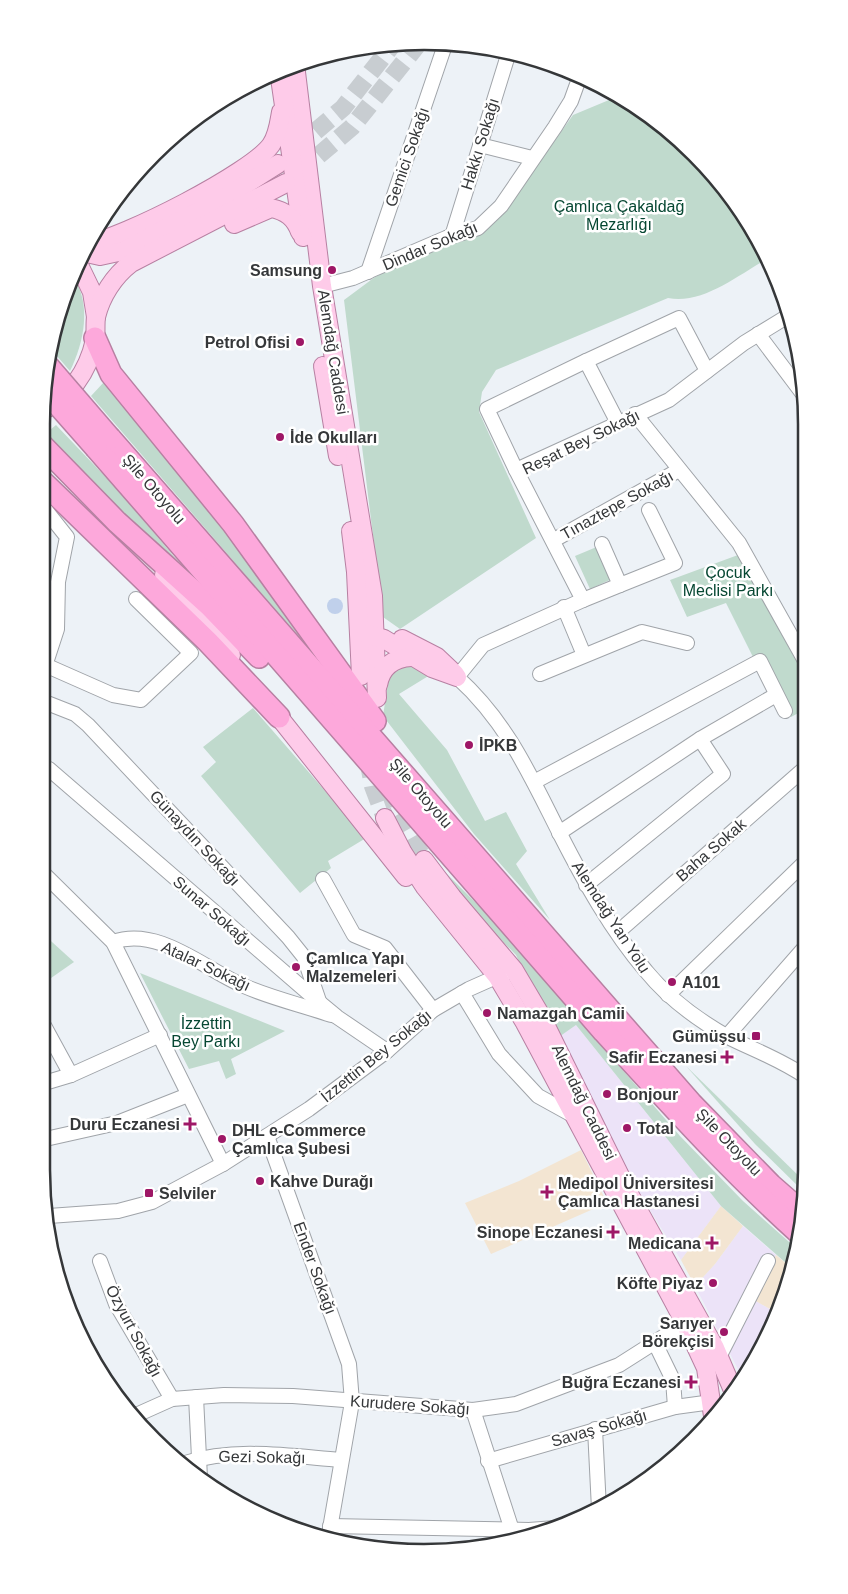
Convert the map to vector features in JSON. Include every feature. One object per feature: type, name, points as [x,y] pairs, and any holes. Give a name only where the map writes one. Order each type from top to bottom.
[{"type":"highway","points":[[98,320],[111,374],[233,524],[352,691],[487,869]]},
{"type":"highway","name":"Şile Otoyolu","points":[[53,373],[103,443],[382,778],[682,1118],[761,1199],[793,1228]]},
{"type":"highway","name":"Şile Otoyolu","points":[[51,396],[103,443],[487,869],[691,1103],[771,1185],[796,1207]]},
{"type":"highway","points":[[50,453],[117,522],[210,606],[331,732],[382,778]]},
{"type":"highway","points":[[50,470],[86,490]]},
{"type":"highway","points":[[50,489],[208,642],[278,717]]},
{"type":"main road","name":"Alemdağ Caddesi","points":[[296,73],[322,286],[373,596],[361,676]]},
{"type":"main road","name":"Alemdağ Caddesi","points":[[280,78],[355,562],[345,595],[348,622],[353,630],[368,634]]},
{"type":"main road","points":[[98,242],[108,240],[138,226],[229,177],[258,157],[270,146],[277,135],[284,99]]},
{"type":"main road","points":[[91,254],[100,256],[123,251],[227,196],[278,164]]},
{"type":"main road","points":[[51,405],[67,394],[79,379],[89,360],[98,320],[118,274],[131,263],[286,183]]},
{"type":"main road","points":[[98,320],[140,268],[261,211],[271,208],[286,213],[297,222],[305,248]]},
{"type":"main road","points":[[82,272],[92,292],[98,320]]},
{"type":"main road","points":[[117,522],[212,629],[278,717],[319,764],[415,889],[458,927]]},
{"type":"main road","points":[[373,596],[380,623],[387,632],[437,657],[457,677]]},
{"type":"main road","name":"Alemdağ Caddesi","points":[[368,634],[377,698],[379,677],[383,670],[395,660],[411,657]]},
{"type":"main road","points":[[368,634],[432,668],[457,677]]},
{"type":"main road","name":"Alemdağ Caddesi","points":[[385,818],[407,860],[425,887],[497,976],[525,1022],[576,1118],[690,1318],[719,1357],[731,1384]]},
{"type":"main road","name":"Alemdağ Caddesi","points":[[424,860],[452,897],[514,970],[540,1014],[690,1318]]},
{"type":"main road","points":[[690,1318],[706,1368],[714,1406]]},
{"type":"street","name":"Gemici Sokağı","points":[[368,272],[443,51]]},
{"type":"street","name":"Hakkı Sokağı","points":[[452,236],[507,59]]},
{"type":"street","name":"Dindar Sokağı","points":[[322,286],[368,272],[452,236],[478,228],[501,206],[571,101],[577,83]]},
{"type":"street","points":[[480,145],[532,158]]},
{"type":"street","points":[[516,470],[487,409],[679,318],[707,371]]},
{"type":"street","name":"Reşat Bey Sokağı","points":[[583,600],[554,540],[516,470],[669,400],[758,334],[783,319]]},
{"type":"street","points":[[758,334],[796,383]]},
{"type":"street","points":[[586,361],[618,423]]},
{"type":"street","points":[[635,414],[739,543],[798,641]]},
{"type":"street","name":"Tınaztepe Sokağı","points":[[554,540],[679,470]]},
{"type":"street","points":[[457,677],[483,645],[564,607],[675,564],[649,510]]},
{"type":"street","points":[[50,518],[66,537],[58,582],[57,629],[50,651]]},
{"type":"street","points":[[602,544],[620,585]]},
{"type":"street","points":[[50,672],[113,695],[140,700],[191,654],[136,599]]},
{"type":"street","points":[[564,607],[584,655]]},
{"type":"street","points":[[540,674],[642,632],[687,643]]},
{"type":"street","points":[[534,782],[760,661],[784,711]]},
{"type":"street","name":"Alemdağ Yan Yolu","points":[[457,677],[472,690],[506,732],[534,782],[586,885],[645,971],[668,995],[694,1016],[727,1036],[798,1073]]},
{"type":"street","points":[[559,833],[700,739],[776,695]]},
{"type":"street","name":"Günaydın Sokağı","points":[[50,704],[75,714],[88,725],[206,849],[304,957],[319,1001]]},
{"type":"street","points":[[586,885],[723,774],[700,739]]},
{"type":"street","name":"Sunar Sokağı","points":[[50,772],[337,1017],[387,1051]]},
{"type":"street","name":"Baha Sokak","points":[[618,932],[798,774]]},
{"type":"street","points":[[668,995],[798,869]]},
{"type":"street","points":[[50,880],[113,942],[223,1164]]},
{"type":"street","points":[[322,880],[354,935],[385,948],[433,1010]]},
{"type":"street","name":"Atalar Sokağı","points":[[113,942],[128,937],[166,945],[244,986],[337,1017]]},
{"type":"street","points":[[727,1036],[798,955]]},
{"type":"street","name":"İzzettin Bey Sokağı","points":[[53,1216],[118,1211],[152,1202],[223,1164],[309,1109],[387,1051],[433,1010],[462,993],[514,970]]},
{"type":"street","points":[[462,993],[499,1054],[538,1096],[576,1118]]},
{"type":"street","points":[[50,1081],[71,1075],[160,1035]]},
{"type":"street","points":[[50,1036],[71,1075]]},
{"type":"street","points":[[50,1138],[117,1124],[188,1095]]},
{"type":"street","name":"Ender Sokağı","points":[[267,1136],[350,1364],[352,1402],[340,1460],[329,1532]]},
{"type":"street","name":"Özyurt Sokağı","points":[[100,1261],[116,1304],[172,1400]]},
{"type":"street","points":[[719,1357],[768,1261]]},
{"type":"street","name":"Kurudere Sokağı","points":[[140,1413],[172,1400],[196,1397],[278,1396],[474,1410],[526,1400],[620,1366],[690,1318]]},
{"type":"street","points":[[655,1343],[673,1380],[675,1407]]},
{"type":"street","points":[[196,1397],[200,1469]]},
{"type":"street","name":"Savaş Sokağı","points":[[488,1461],[675,1407],[713,1408]]},
{"type":"street","points":[[474,1410],[488,1461],[511,1528]]},
{"type":"street","points":[[595,1429],[599,1500]]},
{"type":"street","name":"Gezi Sokağı","points":[[190,1462],[226,1454],[274,1455],[340,1460]]},
{"type":"street","points":[[330,1526],[526,1530]]},
{"type":"shaded area","points":[[576,1025],[721,1206],[681,1260],[614,1152],[556,1039]]},
{"type":"shaded area","name":"Medipol Üniversitesi Çamlıca Hastanesi","points":[[581,1150],[607,1203],[491,1254],[465,1203],[519,1181]]},
{"type":"shaded area","name":"Medicana","points":[[721,1206],[743,1226],[715,1264],[695,1286],[681,1260]]},
{"type":"shaded area","points":[[743,1226],[776,1255],[754,1300],[771,1310],[739,1371],[695,1286],[715,1264]]},
{"type":"shaded area","points":[[776,1255],[786,1263],[771,1310],[754,1300]]},
{"type":"green space","name":"Çamlıca Çakaldağ Mezarlığı","points":[[609,100],[652,127],[705,177],[735,216],[761,263],[707,293],[681,299],[668,298],[496,370],[482,392],[479,412],[536,538],[400,629],[383,617],[344,300],[375,277],[446,241],[509,205],[573,115]]},
{"type":"green space","points":[[77,284],[83,299],[84,324],[79,348],[70,371],[56,355]]},
{"type":"green space","points":[[104,382],[186,480],[312,652],[91,396]]},
{"type":"green space","points":[[56,425],[117,489],[199,586],[139,533],[57,445],[54,446],[50,442],[50,430]]},
{"type":"green space","points":[[599,546],[614,578],[590,589],[575,556]]},
{"type":"green space","name":"Çocuk Meclisi Parkı","points":[[738,555],[798,664],[798,713],[791,717],[763,655],[754,659],[726,603],[687,617],[670,580]]},
{"type":"green space","points":[[404,663],[416,666],[430,675],[399,694],[447,750],[485,821],[506,812],[527,851],[516,864],[550,920],[474,834],[383,716],[389,676]]},
{"type":"green space","points":[[253,708],[366,838],[328,861],[331,868],[300,893],[201,776],[216,762],[203,747]]},
{"type":"green space","points":[[432,859],[487,914],[680,1136],[743,1201],[791,1244],[786,1263],[721,1206],[576,1025],[556,1039],[516,955],[466,904]]},
{"type":"green space","points":[[50,940],[74,962],[50,979]]},
{"type":"green space","name":"İzzettin Bey Parkı","points":[[140,973],[285,1031],[231,1059],[236,1074],[226,1079],[219,1061],[189,1069]]},
{"type":"green space","points":[[686,1066],[798,1175],[797,1186],[755,1144]]},
{"type":"water","points":[[335,598],[341,600],[343,606],[341,612],[335,614],[329,612],[327,606],[329,600]]},
{"type":"tunnel","points":[[298,173],[352,127],[413,50]]},
{"type":"tunnel","points":[[295,149],[343,108],[387,52]]},
{"type":"tunnel","points":[[368,759],[373,786],[385,818]]},
{"type":"tunnel","points":[[389,789],[398,814],[424,860]]},
{"type":"place","name":"Samsung","points":[[332,270]]},
{"type":"place","name":"Petrol Ofisi","points":[[300,342]]},
{"type":"place","name":"İde Okulları","points":[[280,437]]},
{"type":"place","name":"İPKB","points":[[469,745]]},
{"type":"place","name":"Çamlıca Yapı Malzemeleri","points":[[296,967]]},
{"type":"place","name":"A101","points":[[672,982]]},
{"type":"place","name":"Namazgah Camii","points":[[487,1013]]},
{"type":"place","name":"Gümüşsu","points":[[756,1036]]},
{"type":"place","name":"Safir Eczanesi","points":[[727,1057]]},
{"type":"place","name":"Bonjour","points":[[607,1094]]},
{"type":"place","name":"Duru Eczanesi","points":[[190,1124]]},
{"type":"place","name":"Total","points":[[627,1128]]},
{"type":"place","name":"DHL e-Commerce Çamlıca Şubesi","points":[[222,1139]]},
{"type":"place","name":"Kahve Durağı","points":[[260,1181]]},
{"type":"place","name":"Medipol Üniversitesi Çamlıca Hastanesi","points":[[547,1192]]},
{"type":"place","name":"Selviler","points":[[149,1193]]},
{"type":"place","name":"Sinope Eczanesi","points":[[613,1232]]},
{"type":"place","name":"Medicana","points":[[712,1243]]},
{"type":"place","name":"Köfte Piyaz","points":[[713,1283]]},
{"type":"place","name":"Sarıyer Börekçisi","points":[[724,1332]]},
{"type":"place","name":"Buğra Eczanesi","points":[[691,1382]]}]
